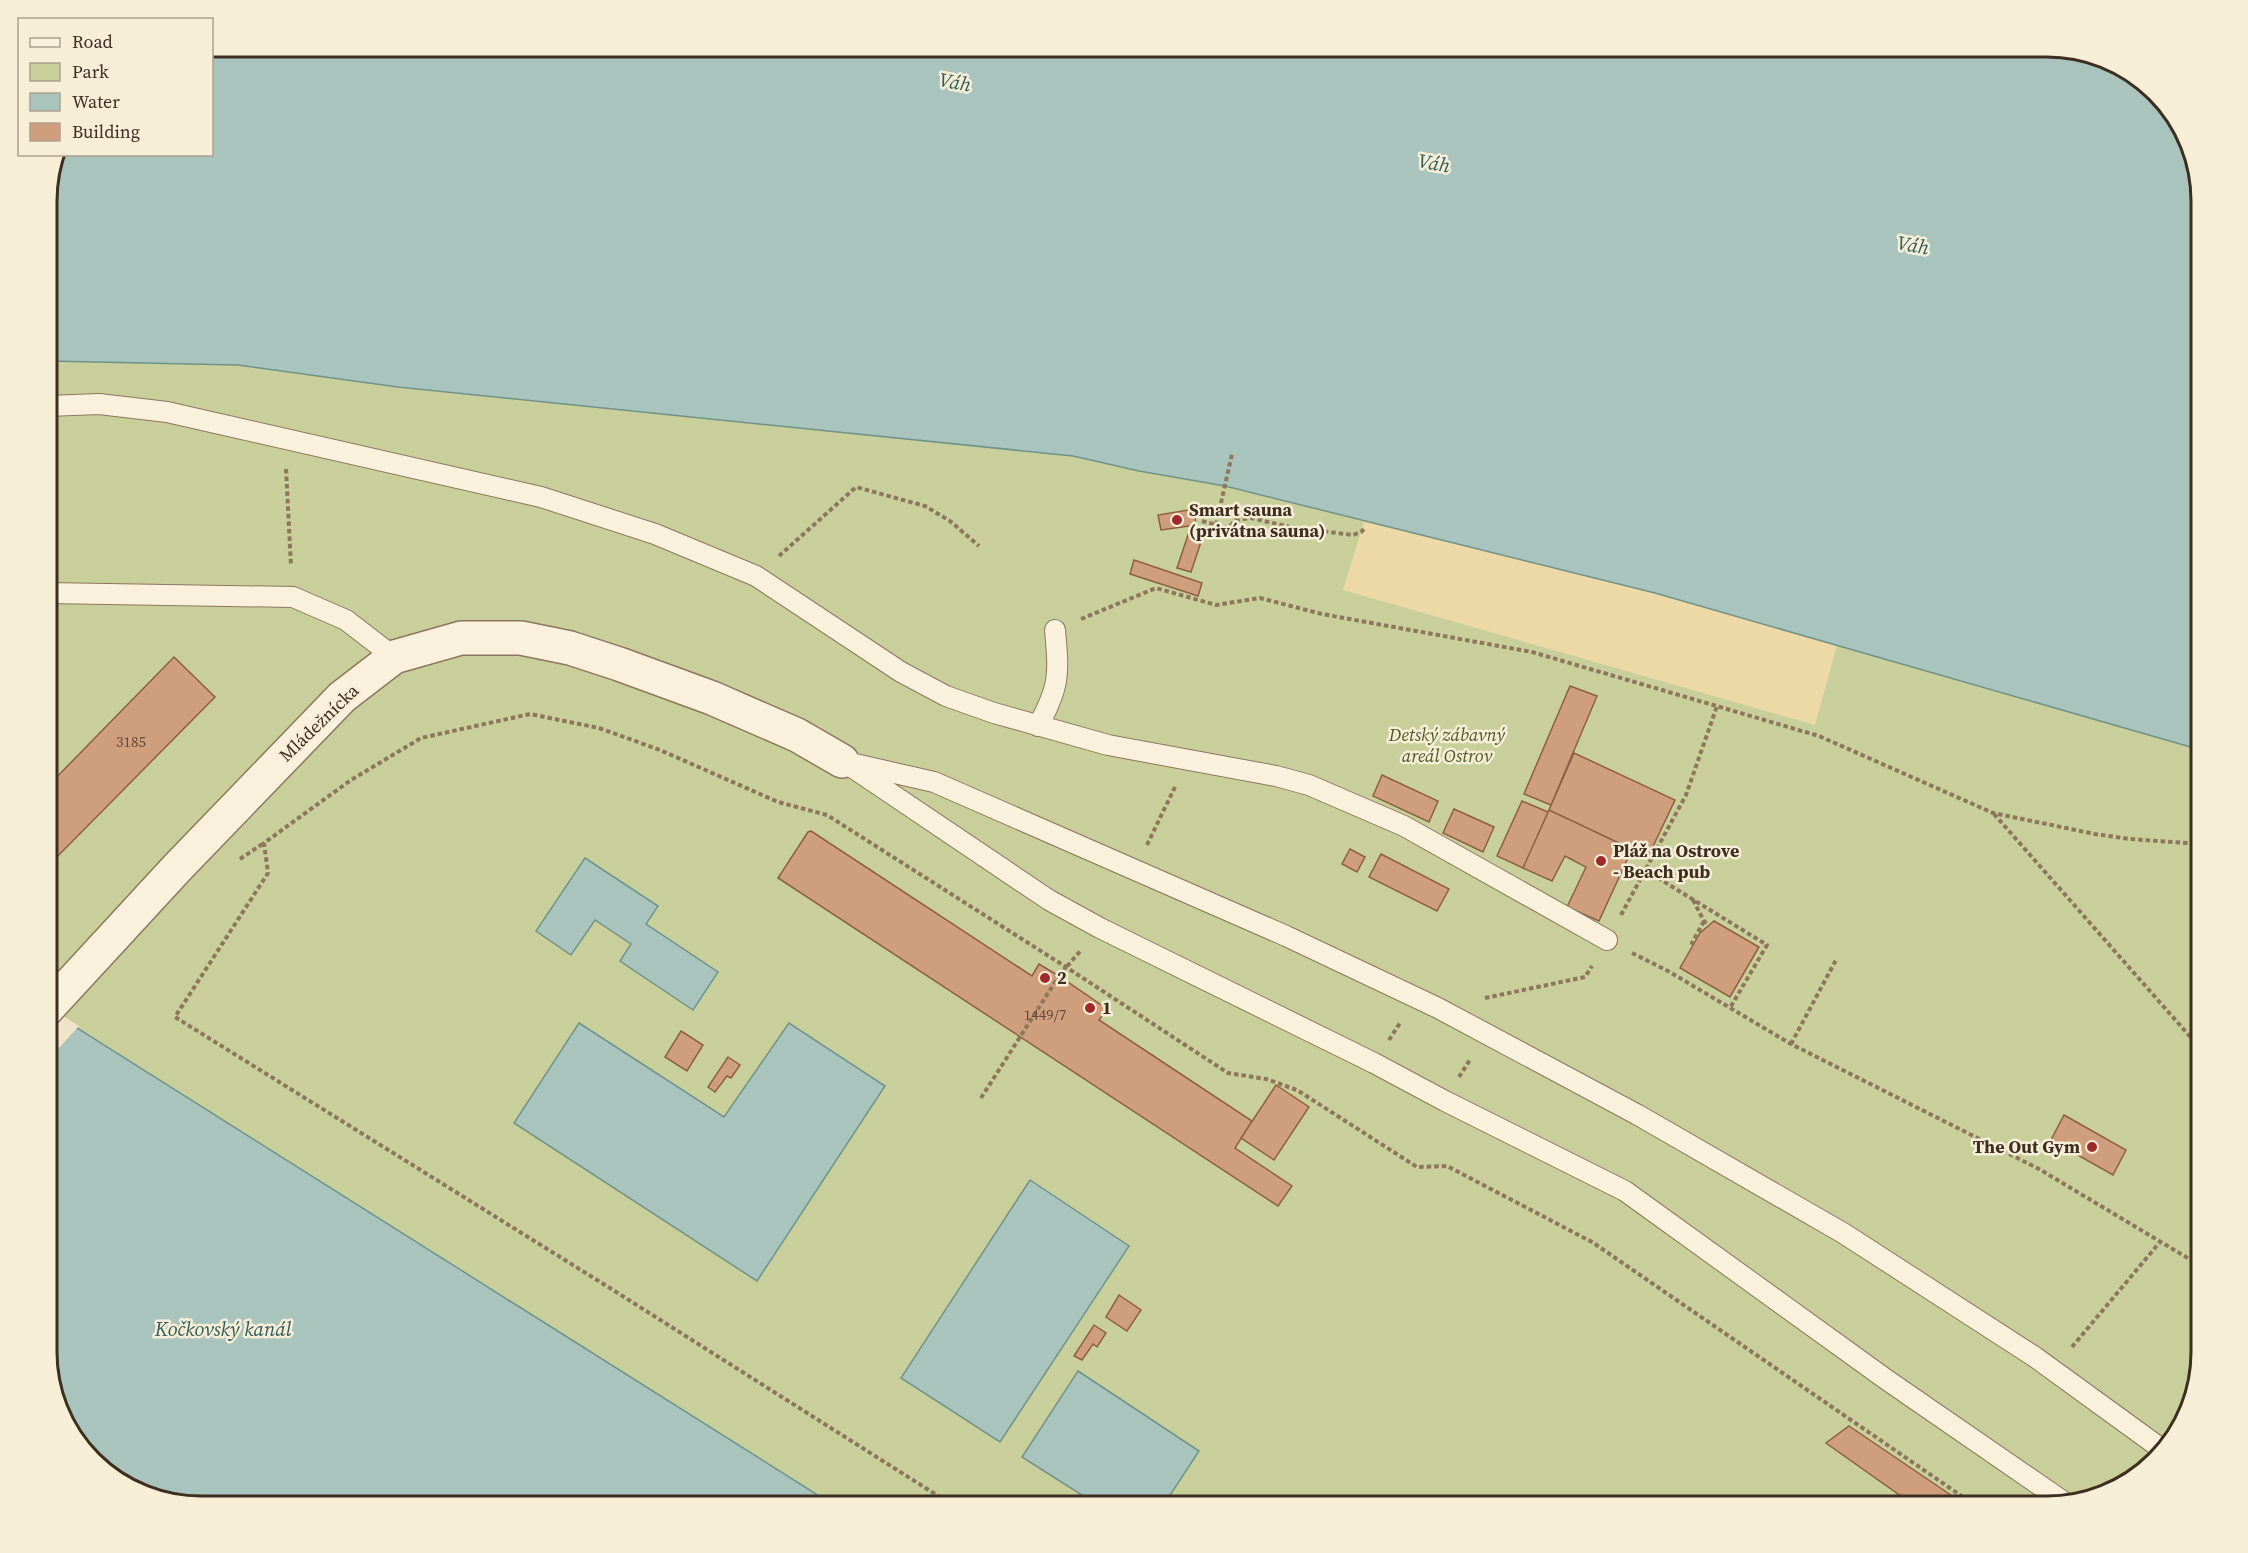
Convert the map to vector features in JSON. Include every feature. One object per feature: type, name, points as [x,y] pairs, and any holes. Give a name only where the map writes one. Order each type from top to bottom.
[{"type":"street","name":"Mládežnícka","points":[[57,998],[177,868],[342,697],[394,657],[461,638],[521,638],[570,648],[712,698],[797,735],[842,761]]},
{"type":"lane","points":[[57,406],[99,404],[167,412],[550,499],[655,534],[756,576],[910,677],[946,696],[994,714],[1108,745],[1276,776],[1308,785],[1404,826],[1607,940]]},
{"type":"lane","points":[[57,593],[293,597],[346,620],[394,657]]},
{"type":"lane","points":[[1038,726],[1053,700],[1059,669],[1054,630]]},
{"type":"lane","points":[[842,761],[934,782],[1275,931],[1438,1008],[1638,1115],[1843,1233],[2053,1370],[2156,1445]]},
{"type":"lane","points":[[842,761],[1049,900],[1100,928],[1374,1063],[1625,1191],[1887,1380],[2055,1496]]},
{"type":"path","points":[[283,438],[293,597]]},
{"type":"path","points":[[1216,525],[1232,454]]},
{"type":"path","points":[[756,576],[856,487],[925,507],[950,521],[979,546]]},
{"type":"path","points":[[1203,522],[1228,528],[1236,519],[1251,518],[1290,527],[1353,534],[1361,532],[1366,527]]},
{"type":"path","points":[[1054,630],[1156,588],[1216,605],[1260,598],[1322,614],[1532,651],[1819,736],[1994,813],[2095,834],[2191,843]]},
{"type":"path","points":[[1717,706],[1686,795],[1607,940],[1668,971],[1791,1044],[2039,1169],[2191,1260]]},
{"type":"path","points":[[938,1496],[175,1017],[268,873],[264,843],[351,780],[421,738],[530,714],[599,728],[660,750],[778,802],[827,815],[1228,1073],[1266,1079],[1297,1090],[1417,1167],[1447,1166],[1592,1242],[1961,1496]]},
{"type":"path","points":[[1146,847],[1173,792]]},
{"type":"path","points":[[1994,813],[2191,1037]]},
{"type":"path","points":[[1645,870],[1767,945],[1730,1008]]},
{"type":"path","points":[[1692,900],[1709,926]]},
{"type":"path","points":[[1694,944],[1692,943],[1704,921]]},
{"type":"path","points":[[1755,954],[1760,957]]},
{"type":"path","points":[[1791,1044],[1836,960]]},
{"type":"path","points":[[981,1098],[1059,976]]},
{"type":"path","points":[[1438,1008],[1585,978]]},
{"type":"path","points":[[1374,1063],[1416,998]]},
{"type":"path","points":[[1445,1101],[1485,1034]]},
{"type":"path","points":[[2053,1370],[2160,1242]]},
{"type":"green space","name":"Detský zábavný areál Ostrov","points":[[57,361],[238,365],[398,387],[1073,456],[1139,471],[1225,486],[1655,593],[2191,747],[2191,1362],[2183,1398],[2167,1432],[2142,1460],[2119,1477],[2084,1491],[2047,1496],[819,1496],[57,1015]]},
{"type":"sand","points":[[1364,522],[1655,593],[1837,645],[1815,725],[1343,590]]},
{"type":"water","name":"Váh","points":[[213,57],[2066,58],[2111,72],[2127,81],[2155,106],[2172,129],[2180,146],[2190,182],[2191,747],[1655,593],[1225,486],[1139,471],[1073,456],[398,387],[238,365],[57,361],[57,191],[65,156],[213,156]]},
{"type":"water","points":[[585,858],[658,906],[646,924],[718,972],[693,1010],[620,961],[631,944],[595,920],[571,955],[536,931]]},
{"type":"water","name":"Kočkovský kanál","points":[[57,1015],[819,1496],[201,1496],[164,1491],[121,1472],[93,1447],[76,1424],[68,1407],[58,1371]]},
{"type":"water","points":[[579,1023],[724,1117],[789,1023],[885,1086],[757,1281],[514,1123]]},
{"type":"water","points":[[1030,1180],[1129,1246],[1000,1442],[901,1378]]},
{"type":"water","points":[[1078,1371],[1199,1451],[1170,1496],[1083,1496],[1022,1457]]},
{"type":"pier","points":[[57,1012],[79,1026],[57,1050]]},
{"type":"building","name":"Smart sauna (privátna sauna)","points":[[1194,509],[1196,525],[1161,530],[1158,515]]},
{"type":"building","points":[[1191,526],[1205,530],[1191,572],[1177,568]]},
{"type":"building","points":[[1134,560],[1202,583],[1198,596],[1130,574]]},
{"type":"building","points":[[174,657],[215,697],[57,857],[57,777]]},
{"type":"building","points":[[1570,686],[1597,696],[1551,805],[1524,794]]},
{"type":"building","points":[[1574,753],[1675,800],[1648,857],[1549,810]]},
{"type":"building","points":[[1382,775],[1438,801],[1429,822],[1373,796]]},
{"type":"building","points":[[1522,801],[1548,812],[1523,868],[1497,856]]},
{"type":"building","points":[[1454,809],[1494,827],[1483,852],[1443,833]]},
{"type":"building","name":"Pláž na Ostrove - Beach pub","points":[[1549,810],[1632,849],[1599,921],[1567,907],[1586,867],[1565,856],[1552,881],[1523,868]]},
{"type":"building","points":[[811,831],[1032,976],[1039,964],[1059,976],[1107,1009],[1099,1020],[1252,1121],[1235,1148],[1292,1186],[1278,1206],[778,878],[808,832]]},
{"type":"building","points":[[1350,849],[1365,857],[1357,872],[1342,864]]},
{"type":"building","points":[[1381,854],[1449,889],[1437,911],[1369,877]]},
{"type":"building","points":[[1714,921],[1759,947],[1730,997],[1680,968],[1700,933]]},
{"type":"building","points":[[681,1031],[703,1045],[687,1071],[665,1057]]},
{"type":"building","points":[[728,1057],[740,1065],[731,1078],[727,1076],[715,1092],[708,1087]]},
{"type":"building","points":[[1276,1085],[1309,1107],[1274,1160],[1241,1138]]},
{"type":"building","name":"The Out Gym","points":[[2064,1115],[2126,1150],[2113,1175],[2051,1140]]},
{"type":"building","points":[[1119,1295],[1141,1310],[1127,1331],[1106,1317]]},
{"type":"building","points":[[1094,1325],[1106,1333],[1097,1347],[1093,1344],[1082,1360],[1074,1356]]},
{"type":"building","points":[[1849,1426],[1952,1496],[1901,1496],[1826,1443]]},
{"type":"place","name":"Smart sauna (privátna sauna)","points":[[1177,520]]},
{"type":"place","name":"Pláž na Ostrove - Beach pub","points":[[1601,861]]},
{"type":"place","name":"2","points":[[1045,978]]},
{"type":"place","name":"1","points":[[1090,1008]]},
{"type":"place","name":"The Out Gym","points":[[2092,1147]]}]
